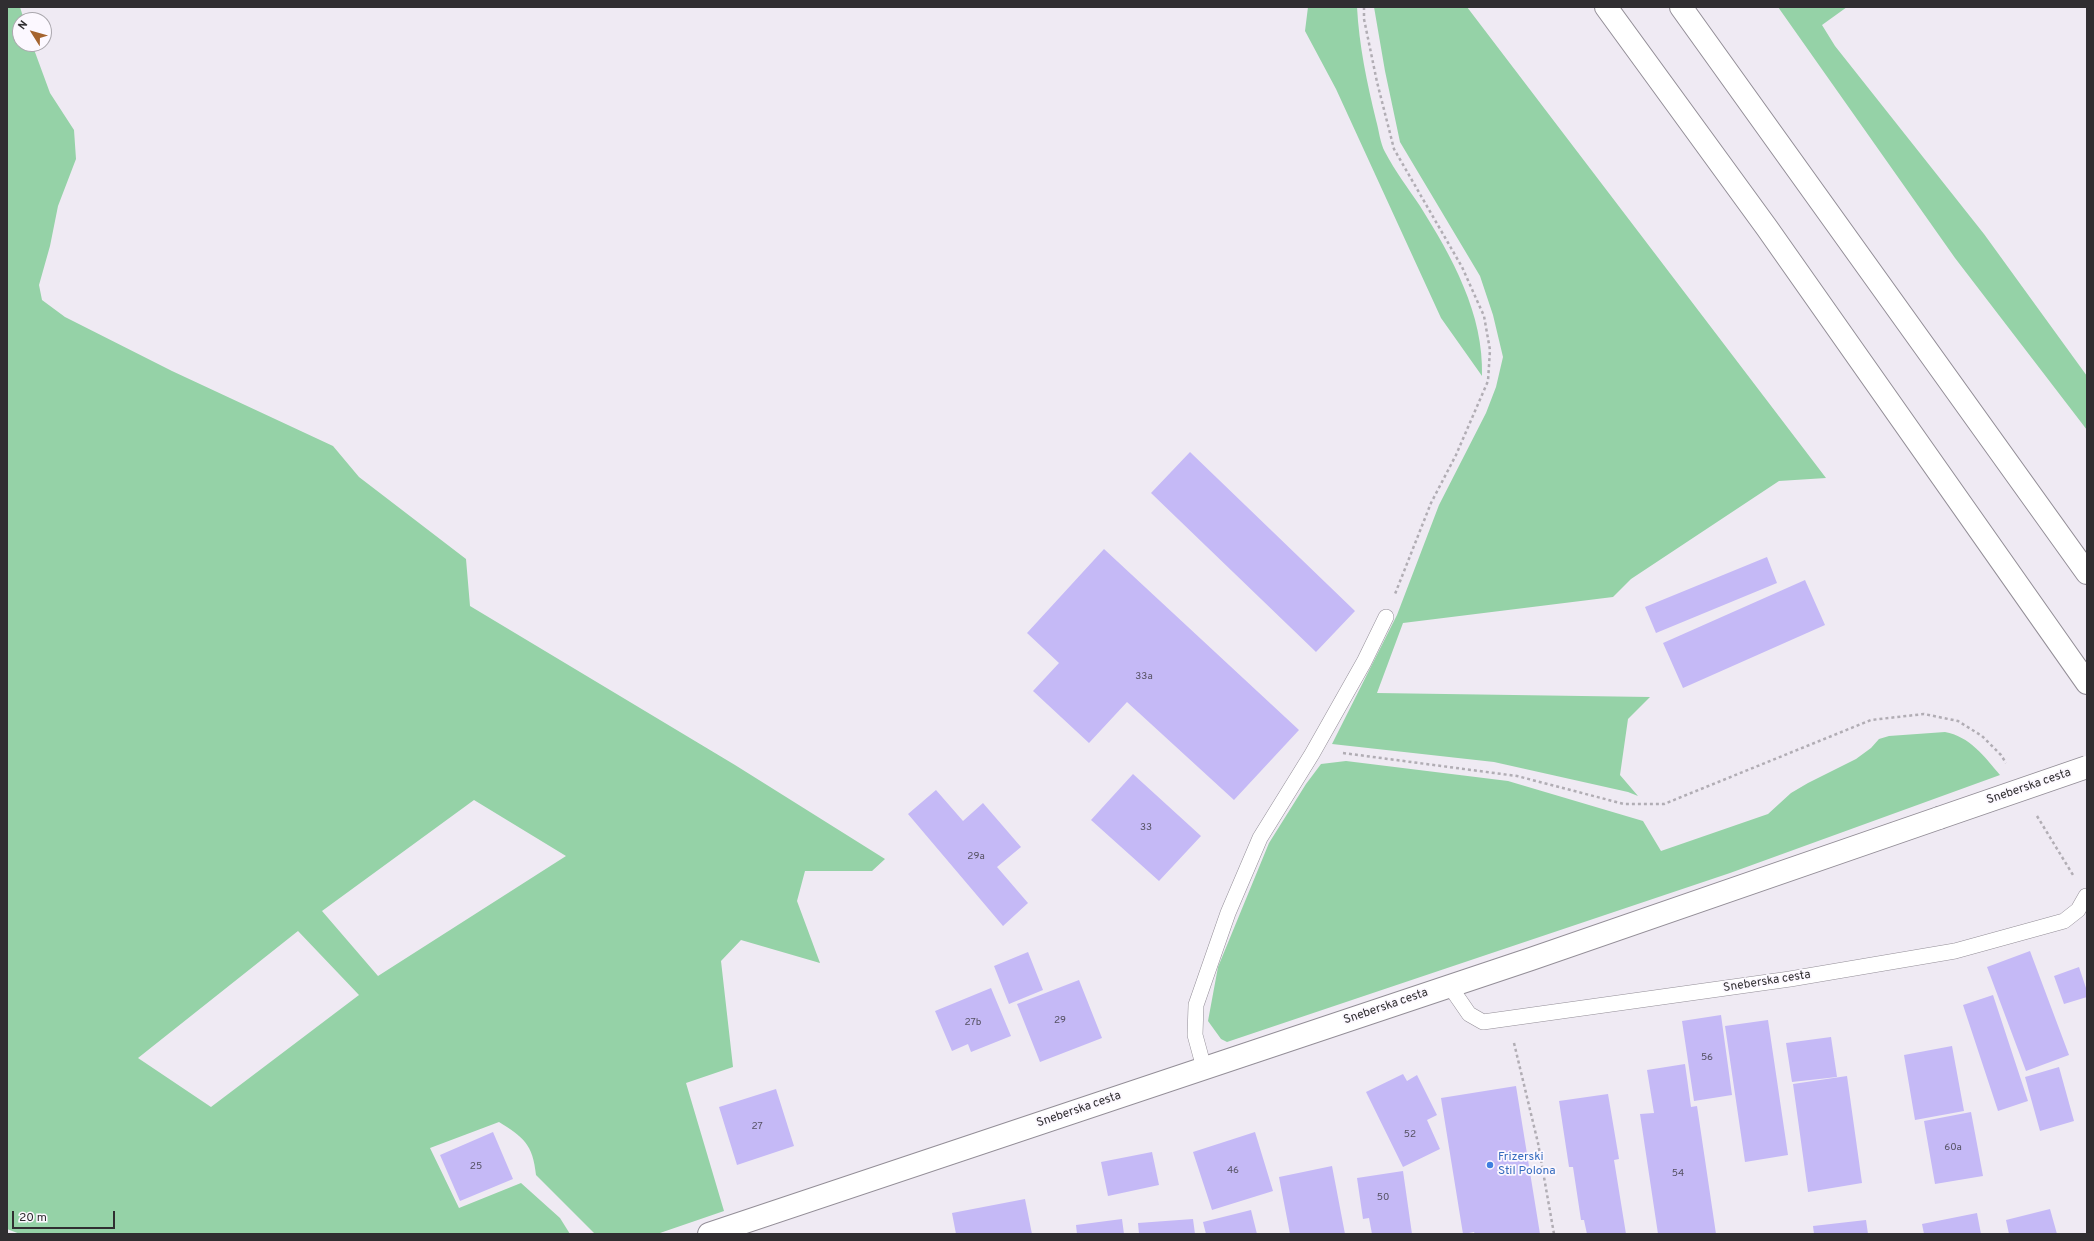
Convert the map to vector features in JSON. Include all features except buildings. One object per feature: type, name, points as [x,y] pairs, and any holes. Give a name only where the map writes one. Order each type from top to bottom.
[{"type":"main road","points":[[1606,7],[1767,228],[2087,684]]},
{"type":"main road","points":[[1681,7],[2087,572]]},
{"type":"main road","name":"Sneberska cesta","points":[[709,1234],[1449,986],[2087,767]]},
{"type":"lane","points":[[1204,1068],[1195,1035],[1196,1005],[1205,975],[1228,913],[1260,838],[1312,754],[1364,662],[1386,617]]},
{"type":"lane","name":"Sneberska cesta","points":[[1449,986],[1472,1018],[1483,1022],[1790,979],[1955,951],[2064,921],[2078,910],[2086,896]]},
{"type":"path","points":[[1364,7],[1364,19],[1377,82],[1394,149],[1462,267],[1484,316],[1490,350],[1488,381],[1456,455],[1431,503],[1386,617]]},
{"type":"path","points":[[1312,754],[1348,752],[1517,776],[1624,804],[1664,804],[1871,720],[1924,714],[1958,721],[1982,736],[2001,755],[2009,768]]},
{"type":"path","points":[[2033,809],[2086,896]]},
{"type":"path","points":[[1508,1018],[1538,1143],[1554,1234]]},
{"type":"green space","points":[[7,7],[20,7],[22,12],[12,12],[12,52],[35,52],[50,93],[74,130],[76,159],[58,206],[50,246],[39,285],[42,300],[65,317],[172,371],[333,446],[359,477],[466,559],[470,606],[735,765],[885,859],[872,871],[805,871],[797,901],[820,963],[741,940],[721,961],[733,1067],[686,1083],[724,1211],[657,1234],[595,1234],[536,1175],[535,1164],[525,1142],[514,1132],[499,1122],[430,1148],[459,1208],[521,1183],[560,1218],[570,1234],[20,1234],[7,1229]],"holes":[[[474,800],[566,856],[378,976],[322,911]],[[298,931],[359,995],[211,1107],[138,1058]]]},
{"type":"green space","points":[[1308,7],[1357,7],[1364,64],[1382,145],[1393,166],[1432,225],[1464,287],[1478,330],[1482,376],[1441,318],[1336,89],[1305,31]]},
{"type":"green space","points":[[1374,7],[1467,7],[1826,478],[1779,481],[1631,579],[1613,597],[1403,623],[1377,693],[1650,697],[1628,719],[1620,775],[1638,796],[1628,792],[1494,762],[1332,744],[1397,615],[1439,505],[1486,413],[1496,387],[1503,357],[1493,315],[1480,276],[1400,142],[1385,71]]},
{"type":"green space","points":[[1778,7],[1847,7],[1822,25],[1835,46],[1984,234],[2087,376],[2087,430],[1955,258]]},
{"type":"green space","points":[[1945,732],[1962,738],[1976,748],[2000,775],[1730,873],[1227,1042],[1221,1039],[1208,1021],[1218,967],[1269,843],[1306,784],[1321,764],[1346,761],[1508,781],[1643,821],[1661,851],[1768,814],[1791,793],[1856,759],[1871,748],[1879,739],[1889,736]]},
{"type":"place","name":"Frizerski Stil Polona","points":[[1490,1165]]}]
